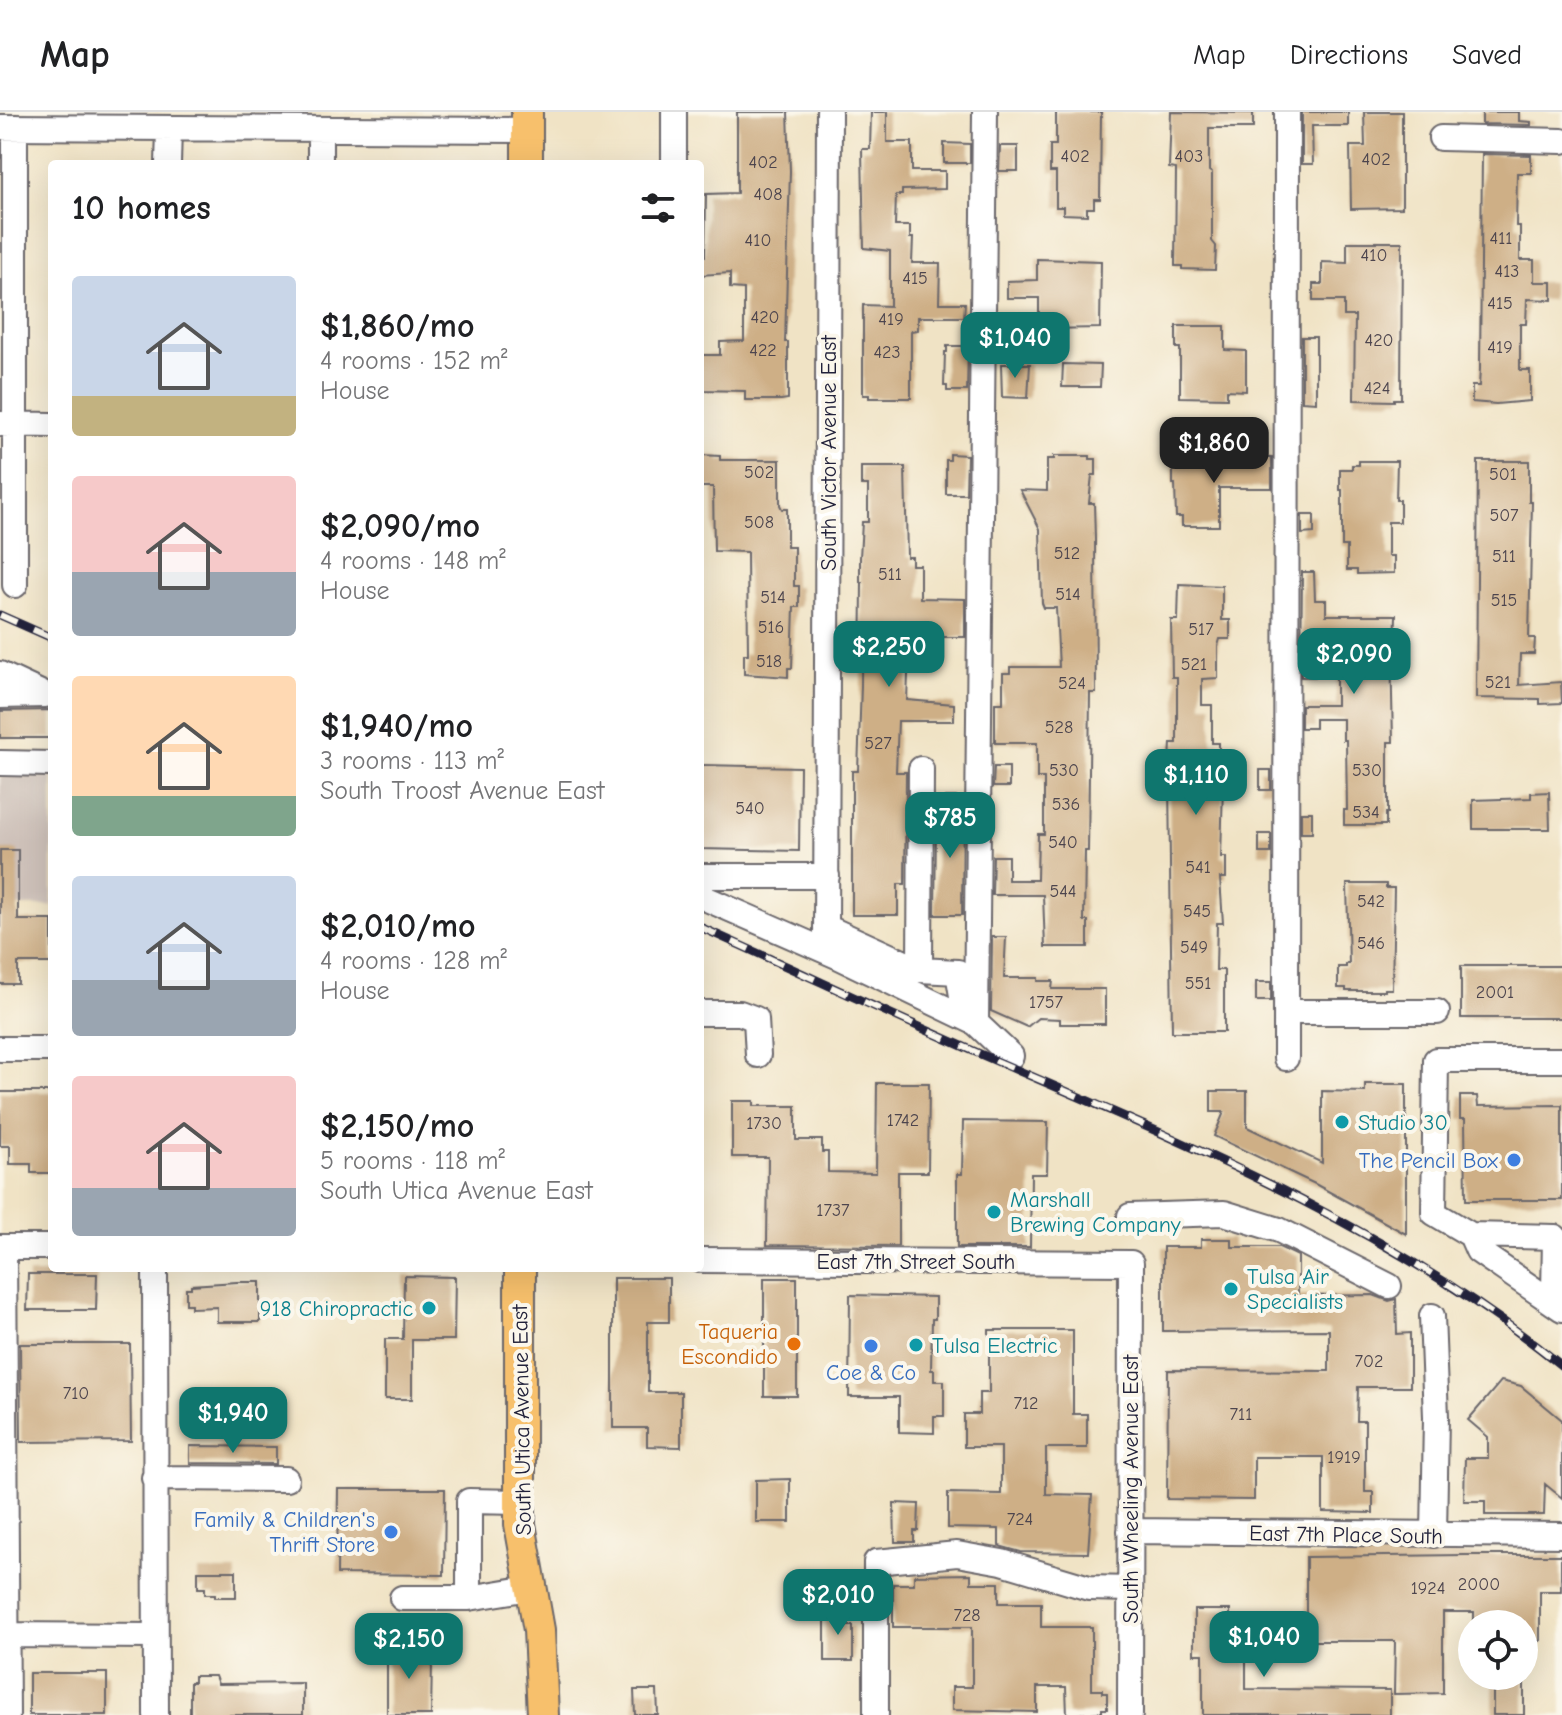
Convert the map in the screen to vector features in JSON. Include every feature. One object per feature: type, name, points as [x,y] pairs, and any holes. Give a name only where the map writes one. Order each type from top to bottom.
[{"type":"main road","points":[[527,121],[527,160]]},
{"type":"main road","name":"South Utica Avenue East","points":[[520,1272],[519,1502],[523,1547],[541,1642],[543,1715]]},
{"type":"street","points":[[674,112],[674,160]]},
{"type":"street","name":"South Victor Avenue East","points":[[829,112],[826,933],[920,970]]},
{"type":"street","points":[[976,1023],[985,112]]},
{"type":"street","points":[[1286,1058],[1287,112]]},
{"type":"street","points":[[15,585],[7,424],[8,127],[320,130],[385,121],[527,121]]},
{"type":"street","points":[[168,160],[169,129]]},
{"type":"street","points":[[320,130],[320,160]]},
{"type":"street","points":[[1441,138],[1562,141]]},
{"type":"street","points":[[7,424],[48,425]]},
{"type":"street","points":[[0,674],[45,695],[0,696]]},
{"type":"street","points":[[0,763],[48,764]]},
{"type":"street","points":[[921,769],[920,970],[958,972],[962,996],[976,1023]]},
{"type":"street","points":[[704,876],[827,876]]},
{"type":"street","points":[[704,898],[837,956],[976,1023],[1011,1056]]},
{"type":"street","points":[[1286,1012],[1437,1012]]},
{"type":"street","points":[[704,1013],[740,1013],[756,1019],[758,1055]]},
{"type":"street","points":[[0,1049],[48,1049]]},
{"type":"street","points":[[1554,1298],[1555,1237],[1471,1235],[1434,1213],[1436,1060],[1562,1060]]},
{"type":"street","points":[[1130,1216],[1224,1213],[1279,1230],[1389,1286]]},
{"type":"street","points":[[1471,1235],[1478,1251],[1554,1298]]},
{"type":"street","points":[[7,1715],[3,1635],[2,1247],[48,1247]]},
{"type":"street","name":"East 7th Street South","points":[[704,1260],[1131,1263]]},
{"type":"street","name":"South Wheeling Avenue East","points":[[1130,1715],[1131,1263]]},
{"type":"street","points":[[155,1272],[156,1715]]},
{"type":"street","points":[[1432,1316],[1436,1417],[1434,1535]]},
{"type":"street","points":[[154,1478],[286,1479]]},
{"type":"street","points":[[469,1598],[469,1501],[519,1502]]},
{"type":"street","name":"East 7th Place South","points":[[1130,1531],[1562,1535]]},
{"type":"street","points":[[876,1715],[876,1562],[957,1554],[1002,1562],[1089,1588],[1130,1589]]},
{"type":"street","points":[[402,1598],[469,1598],[530,1588]]},
{"type":"street","points":[[3,1635],[155,1636]]},
{"type":"shaded area","points":[[0,777],[48,777],[48,906],[0,906]]},
{"type":"building","points":[[737,112],[788,112],[790,171],[785,342],[788,342],[788,399],[745,400],[745,391],[704,390],[704,355],[720,355],[720,342],[744,341],[744,289],[730,288],[730,273],[704,275],[706,194],[737,193]]},
{"type":"building","points":[[871,112],[887,112],[887,142],[912,142],[912,171],[945,171],[945,189],[902,190],[902,195],[896,195],[895,226],[910,226],[912,263],[940,263],[939,303],[965,303],[964,317],[918,317],[918,330],[911,331],[911,398],[869,398],[869,395],[863,395],[863,305],[890,306],[890,251],[864,248],[862,149],[870,149]]},
{"type":"building","points":[[1056,112],[1101,112],[1100,199],[1094,199],[1094,208],[1087,208],[1087,215],[1063,214],[1063,207],[1056,207],[1056,172],[1050,172],[1050,145],[1056,145]]},
{"type":"building","points":[[1171,112],[1253,113],[1253,128],[1209,128],[1215,270],[1175,266],[1176,169],[1169,168]]},
{"type":"building","points":[[1302,112],[1348,112],[1348,126],[1312,126],[1313,164],[1302,164]]},
{"type":"building","points":[[1364,112],[1402,112],[1402,208],[1351,209],[1350,146],[1365,146]]},
{"type":"building","points":[[1482,112],[1519,112],[1519,121],[1531,122],[1531,125],[1482,124]]},
{"type":"building","points":[[944,143],[970,144],[970,163],[944,163]]},
{"type":"building","points":[[1000,146],[1018,146],[1018,171],[999,171]]},
{"type":"building","points":[[1482,154],[1531,155],[1531,173],[1517,173],[1516,226],[1520,226],[1520,260],[1534,260],[1534,282],[1552,282],[1552,300],[1527,299],[1526,324],[1520,324],[1520,370],[1530,370],[1530,401],[1496,404],[1472,402],[1472,386],[1479,386],[1480,369]]},
{"type":"building","points":[[1347,242],[1402,242],[1401,399],[1354,400],[1355,316],[1344,316],[1344,301],[1313,301],[1313,284],[1322,284],[1322,262],[1347,263]]},
{"type":"building","points":[[1037,259],[1101,261],[1100,328],[1044,329],[1044,322],[1039,322],[1039,298],[1007,298],[1007,281],[1037,280]]},
{"type":"building","points":[[1176,326],[1225,326],[1225,350],[1246,351],[1246,391],[1227,390],[1227,398],[1180,397],[1180,348],[1176,348]]},
{"type":"building","points":[[1302,337],[1316,337],[1316,402],[1302,401]]},
{"type":"building","points":[[947,346],[968,346],[967,391],[947,391],[947,386],[944,386]]},
{"type":"building","points":[[1001,364],[1030,364],[1028,398],[1002,397]]},
{"type":"building","points":[[1063,364],[1101,365],[1100,387],[1062,387]]},
{"type":"building","points":[[950,454],[967,455],[966,494],[946,494],[946,460],[950,460]]},
{"type":"building","points":[[704,455],[720,456],[720,460],[780,460],[780,505],[782,509],[787,509],[787,547],[794,547],[794,586],[799,586],[799,607],[794,607],[792,668],[788,668],[788,677],[744,674],[744,654],[748,654],[747,552],[714,551],[713,487],[704,487]]},
{"type":"building","points":[[1054,456],[1090,456],[1090,459],[1096,459],[1096,475],[1092,475],[1089,503],[1094,503],[1096,693],[1090,693],[1088,851],[1085,851],[1084,921],[1088,921],[1088,947],[1045,947],[1043,895],[992,895],[993,856],[1008,856],[1008,880],[1037,880],[1038,834],[1044,834],[1044,778],[1037,778],[1037,743],[995,743],[995,703],[1003,703],[1003,673],[1010,673],[1010,667],[1059,667],[1056,608],[1044,608],[1042,603],[1040,529],[1020,490],[1047,491],[1047,459],[1054,459]]},
{"type":"building","points":[[1180,457],[1272,458],[1272,488],[1219,488],[1219,526],[1182,526],[1182,517],[1176,517],[1173,484],[1173,464],[1180,464]]},
{"type":"building","points":[[1359,461],[1397,461],[1396,500],[1400,500],[1400,522],[1388,522],[1388,556],[1394,556],[1394,573],[1357,574],[1357,570],[1347,570],[1347,546],[1342,546],[1340,469],[1352,469],[1352,465],[1359,465]]},
{"type":"building","points":[[1478,461],[1529,461],[1529,502],[1532,502],[1529,638],[1535,638],[1534,654],[1520,654],[1519,685],[1561,682],[1562,703],[1540,704],[1540,699],[1476,698]]},
{"type":"building","points":[[861,467],[905,467],[907,557],[912,557],[912,565],[920,565],[920,598],[965,599],[965,637],[931,637],[931,648],[909,649],[907,700],[954,704],[954,721],[898,721],[896,772],[906,772],[905,884],[898,884],[898,915],[852,915],[852,771],[858,771],[861,686],[860,558],[862,522],[868,522],[868,485],[861,485]]},
{"type":"building","points":[[1302,515],[1314,515],[1314,533],[1302,534]]},
{"type":"building","points":[[1302,572],[1314,572],[1315,600],[1326,600],[1326,615],[1396,615],[1395,649],[1391,649],[1393,742],[1388,742],[1386,825],[1344,825],[1344,810],[1347,810],[1343,719],[1315,719],[1315,728],[1301,728],[1301,705],[1336,705],[1336,676],[1301,677]]},
{"type":"building","points":[[1179,584],[1222,586],[1222,620],[1230,620],[1230,639],[1220,639],[1218,646],[1218,678],[1202,679],[1202,705],[1212,705],[1212,743],[1219,743],[1219,785],[1223,785],[1221,857],[1226,857],[1226,878],[1220,878],[1223,923],[1217,923],[1216,970],[1224,970],[1224,1032],[1172,1032],[1169,779],[1171,743],[1177,743],[1177,677],[1172,677],[1171,620],[1178,620]]},
{"type":"building","points":[[48,710],[48,738],[0,738],[0,711]]},
{"type":"building","points":[[704,765],[800,767],[799,851],[704,849]]},
{"type":"building","points":[[994,767],[1009,767],[1009,787],[993,787]]},
{"type":"building","points":[[1260,770],[1271,770],[1271,790],[1260,790]]},
{"type":"building","points":[[1549,792],[1550,829],[1473,829],[1473,800],[1531,798],[1531,793]]},
{"type":"building","points":[[945,797],[963,797],[962,915],[935,915],[936,830],[945,830]]},
{"type":"building","points":[[1301,812],[1312,812],[1312,833],[1301,833]]},
{"type":"building","points":[[1259,834],[1271,834],[1271,853],[1259,853]]},
{"type":"building","points":[[0,850],[18,850],[18,920],[48,920],[48,963],[18,963],[18,984],[0,984]]},
{"type":"building","points":[[1347,884],[1386,884],[1386,888],[1394,888],[1392,989],[1346,991],[1346,988],[1338,988],[1338,967],[1349,964]]},
{"type":"building","points":[[992,937],[1006,937],[1004,978],[1053,981],[1052,989],[1105,989],[1105,1024],[1060,1024],[1060,1019],[1038,1018],[1027,1027],[991,1011]]},
{"type":"building","points":[[1461,966],[1562,966],[1562,1018],[1461,1018]]},
{"type":"building","points":[[1256,982],[1271,982],[1271,1001],[1256,1001]]},
{"type":"building","points":[[877,1083],[929,1083],[928,1172],[898,1172],[898,1246],[767,1245],[768,1157],[732,1157],[732,1101],[754,1101],[754,1106],[796,1106],[796,1140],[822,1140],[822,1152],[828,1152],[828,1172],[876,1173]]},
{"type":"building","points":[[1365,1084],[1406,1084],[1406,1234],[1315,1184],[1214,1136],[1224,1112],[1211,1112],[1211,1091],[1247,1091],[1247,1127],[1322,1163],[1322,1091],[1365,1092]]},
{"type":"building","points":[[0,1092],[48,1092],[48,1173],[31,1173],[31,1164],[10,1164],[10,1146],[0,1146]]},
{"type":"building","name":"The Pencil Box","points":[[1460,1096],[1477,1096],[1478,1106],[1562,1105],[1562,1200],[1466,1200],[1465,1119],[1460,1119]]},
{"type":"building","name":"Marshall Brewing Company","points":[[963,1121],[1048,1122],[1047,1174],[1031,1174],[1030,1247],[957,1247],[957,1174],[962,1174]]},
{"type":"building","points":[[1201,1239],[1232,1239],[1232,1247],[1279,1247],[1298,1256],[1298,1296],[1373,1295],[1389,1301],[1396,1299],[1397,1334],[1410,1333],[1410,1387],[1358,1387],[1357,1421],[1365,1421],[1365,1492],[1373,1492],[1373,1513],[1323,1512],[1323,1457],[1254,1457],[1254,1500],[1167,1499],[1168,1370],[1329,1371],[1329,1330],[1163,1331],[1163,1247],[1201,1247]]},
{"type":"building","points":[[28,1274],[97,1274],[96,1310],[27,1310]]},
{"type":"building","name":"918 Chiropractic","points":[[404,1276],[455,1277],[454,1340],[412,1340],[412,1399],[385,1399],[385,1339],[403,1339]]},
{"type":"building","points":[[613,1278],[669,1278],[669,1322],[648,1322],[648,1392],[681,1392],[681,1447],[647,1446],[647,1428],[613,1428]]},
{"type":"building","points":[[764,1278],[797,1278],[797,1396],[764,1396]]},
{"type":"building","points":[[260,1282],[260,1322],[217,1322],[217,1307],[191,1308],[191,1304],[186,1304],[186,1288],[191,1288],[191,1285]]},
{"type":"building","points":[[850,1295],[935,1297],[931,1370],[934,1370],[934,1381],[944,1381],[944,1416],[934,1416],[934,1433],[899,1432],[899,1397],[849,1397]]},
{"type":"building","points":[[989,1330],[1073,1330],[1073,1414],[1087,1414],[1087,1448],[1046,1448],[1046,1494],[1092,1495],[1088,1553],[1021,1552],[999,1546],[999,1529],[948,1528],[948,1493],[1001,1494],[1001,1447],[964,1447],[964,1414],[979,1414],[979,1393],[989,1393]]},
{"type":"building","points":[[20,1344],[130,1344],[131,1441],[21,1442]]},
{"type":"building","points":[[1501,1381],[1521,1386],[1562,1420],[1562,1498],[1545,1484],[1544,1515],[1485,1515],[1485,1501],[1464,1501],[1465,1458],[1488,1458],[1488,1437],[1468,1420]]},
{"type":"building","points":[[190,1446],[276,1447],[276,1464],[190,1463]]},
{"type":"building","points":[[790,1479],[790,1522],[756,1522],[756,1480]]},
{"type":"building","name":"Family & Children's Thrift Store","points":[[338,1489],[445,1489],[444,1575],[337,1574]]},
{"type":"building","points":[[894,1503],[919,1504],[918,1531],[914,1531],[914,1542],[895,1542]]},
{"type":"building","points":[[1561,1555],[1561,1591],[1540,1591],[1540,1641],[1538,1610],[1443,1612],[1443,1693],[1394,1694],[1395,1641],[1306,1641],[1306,1557]]},
{"type":"building","points":[[198,1571],[236,1571],[236,1597],[205,1594],[205,1588],[198,1588]]},
{"type":"building","points":[[971,1574],[971,1583],[999,1583],[999,1603],[1041,1603],[1041,1627],[1092,1627],[1092,1690],[1107,1693],[1107,1709],[1067,1715],[1066,1687],[1037,1687],[1037,1712],[952,1710],[952,1687],[972,1687],[972,1627],[893,1627],[893,1584],[914,1584],[914,1575]]},
{"type":"building","points":[[825,1609],[843,1609],[844,1626],[853,1626],[853,1661],[825,1661]]},
{"type":"building","points":[[1194,1610],[1230,1610],[1230,1620],[1246,1620],[1246,1689],[1390,1690],[1390,1715],[1203,1715],[1203,1654],[1194,1654]]},
{"type":"building","points":[[396,1638],[419,1638],[419,1661],[432,1661],[431,1715],[387,1715],[387,1661],[395,1661]]},
{"type":"building","points":[[29,1673],[107,1673],[107,1715],[29,1715]]},
{"type":"building","points":[[194,1676],[215,1676],[218,1684],[303,1683],[303,1715],[190,1715],[190,1682],[194,1682]]},
{"type":"building","points":[[634,1690],[657,1690],[658,1715],[635,1715]]},
{"type":"building","points":[[1493,1690],[1524,1690],[1524,1715],[1493,1715]]},
{"type":"railway","points":[[0,615],[48,636]]},
{"type":"railway","points":[[704,929],[1137,1122],[1285,1192],[1358,1230],[1428,1272],[1497,1317],[1562,1366]]},
{"type":"place","name":"Studio 30","points":[[1342,1122]]},
{"type":"place","name":"The Pencil Box","points":[[1514,1160]]},
{"type":"place","name":"Marshall Brewing Company","points":[[994,1212]]},
{"type":"place","name":"Tulsa Air Specialists","points":[[1231,1289]]},
{"type":"place","name":"918 Chiropractic","points":[[429,1308]]},
{"type":"place","name":"Taqueria Escondido","points":[[794,1344]]},
{"type":"place","name":"Tulsa Electric","points":[[916,1345]]},
{"type":"place","name":"Coe & Co","points":[[871,1346]]},
{"type":"place","name":"Family & Children's Thrift Store","points":[[391,1532]]}]
